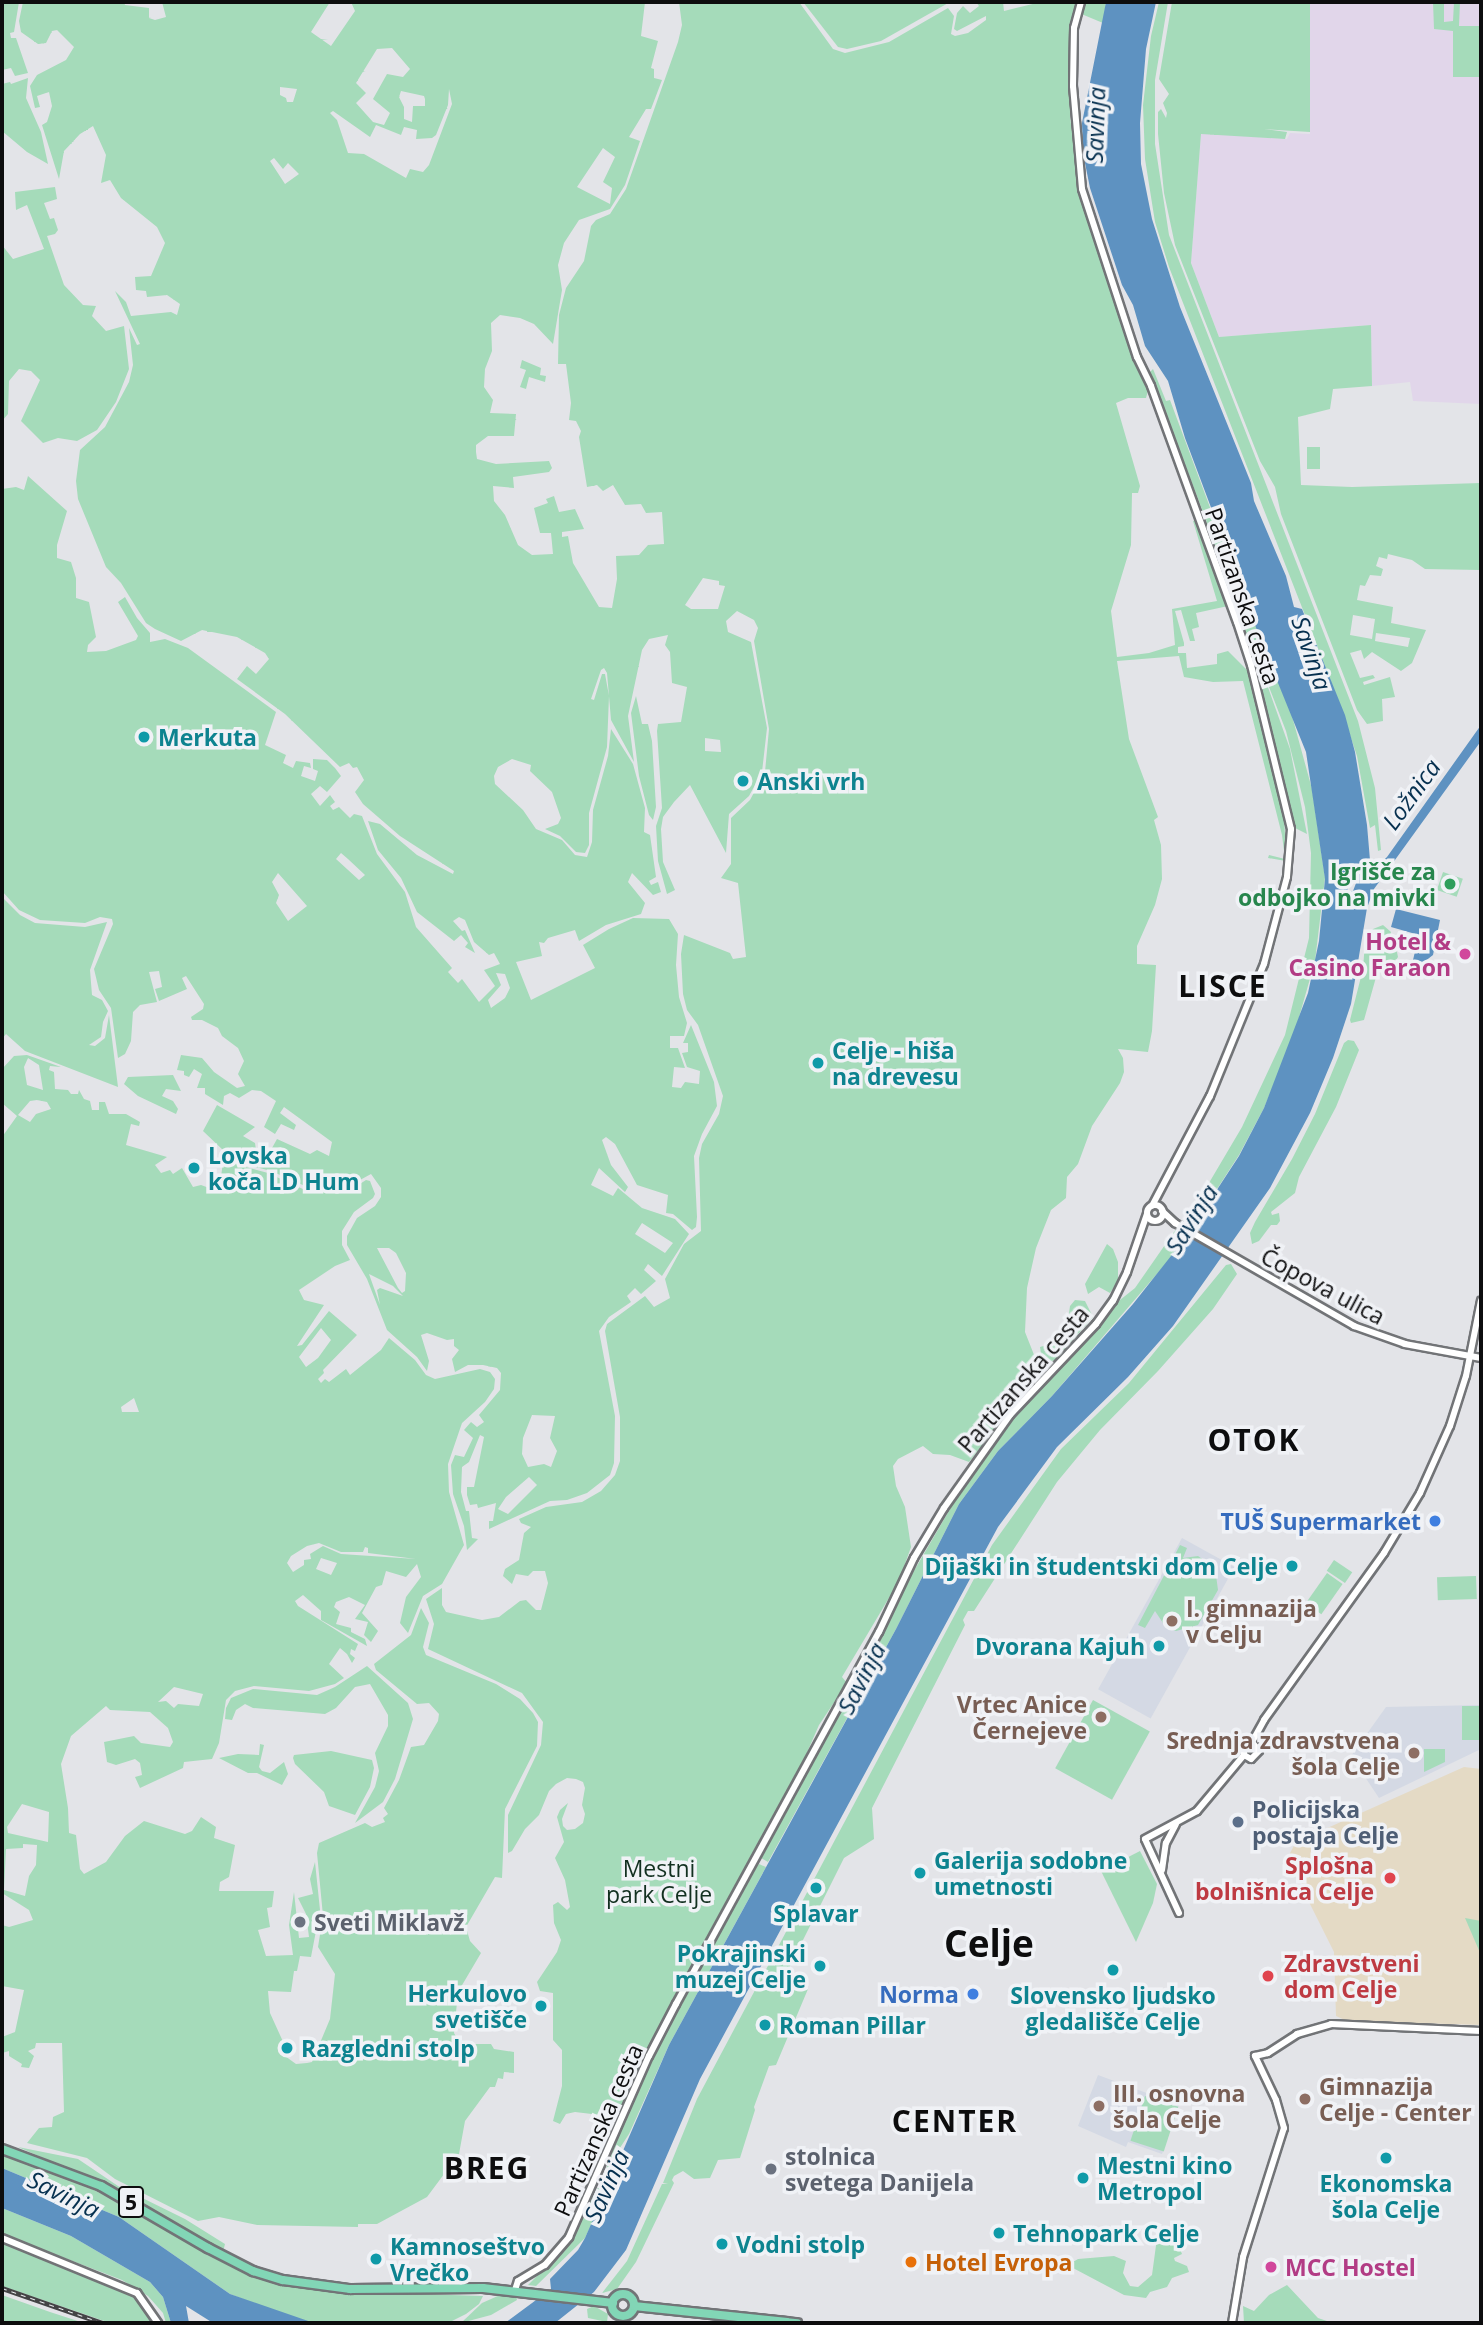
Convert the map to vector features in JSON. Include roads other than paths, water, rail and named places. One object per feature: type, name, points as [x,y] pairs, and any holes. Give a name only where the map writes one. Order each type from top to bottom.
[{"type":"main road","name":"5","points":[[2,2149],[101,2186],[153,2213],[208,2248],[254,2271],[283,2280],[350,2289],[451,2287],[519,2291],[612,2303]]},
{"type":"main road","name":"5","points":[[612,2303],[622,2294],[631,2298],[634,2306]]},
{"type":"main road","name":"5","points":[[612,2303],[615,2312],[621,2316],[629,2314],[634,2306]]},
{"type":"main road","name":"5","points":[[634,2306],[796,2323]]},
{"type":"street","name":"Partizanska cesta","points":[[1081,2],[1073,29],[1073,86],[1082,189],[1137,357],[1151,386],[1237,622],[1251,665],[1291,829],[1287,877],[1264,964],[1210,1096],[1159,1193],[1158,1208]]},
{"type":"street","points":[[1141,1233],[1147,1214],[1158,1208]]},
{"type":"street","points":[[1157,1220],[1158,1208]]},
{"type":"street","name":"Čopova ulica","points":[[1158,1208],[1178,1224],[1354,1326],[1394,1342],[1481,1358]]},
{"type":"street","points":[[1147,1214],[1157,1220],[1178,1224]]},
{"type":"street","name":"Partizanska cesta","points":[[519,2291],[519,2281],[545,2265],[569,2237],[659,2035],[879,1632],[914,1558],[963,1477],[1010,1415],[1096,1324],[1113,1300],[1141,1233],[1157,1220]]},
{"type":"street","points":[[1179,1913],[1162,1872],[1144,1839],[1203,1806],[1244,1755],[1244,1746],[1252,1742],[1264,1720],[1405,1520],[1450,1426],[1480,1322],[1481,1300]]},
{"type":"street","points":[[1244,1755],[1251,1759],[1258,1755],[1259,1747],[1252,1742]]},
{"type":"street","points":[[1162,1872],[1166,1843],[1177,1822]]},
{"type":"street","points":[[1233,2323],[1248,2235],[1283,2137],[1283,2116],[1255,2056],[1268,2053],[1297,2034],[1331,2024],[1481,2031]]},
{"type":"street","points":[[2,2238],[137,2293],[158,2323]]},
{"type":"street","points":[[1234,2306],[1238,2323]]},
{"type":"water","name":"Savinja","points":[[1106,2],[1156,2],[1146,49],[1140,123],[1141,164],[1152,219],[1180,307],[1251,483],[1254,501],[1286,576],[1294,607],[1302,609],[1345,715],[1355,752],[1367,825],[1371,872],[1387,857],[1481,725],[1481,741],[1374,889],[1367,908],[1351,1004],[1333,1058],[1310,1113],[1270,1188],[1173,1326],[1128,1377],[1057,1447],[998,1527],[700,2079],[626,2250],[594,2292],[555,2323],[505,2323],[551,2289],[550,2279],[578,2250],[585,2238],[669,2045],[896,1629],[959,1504],[998,1451],[1052,1396],[1133,1304],[1186,1237],[1239,1156],[1264,1108],[1308,993],[1319,941],[1325,879],[1306,752],[1185,438],[1168,381],[1145,346],[1133,305],[1122,285],[1090,188],[1083,153],[1082,123]],"holes":[[[1351,865],[1357,866],[1358,878],[1353,891],[1347,893]]]},
{"type":"water","points":[[1396,909],[1440,920],[1433,955],[1424,962],[1413,960],[1419,935],[1391,927]]},
{"type":"water","name":"Savinja","points":[[2,2168],[119,2217],[230,2294],[314,2323],[213,2323],[186,2306],[189,2323],[171,2323],[163,2297],[150,2282],[71,2236],[2,2208]]},
{"type":"railway","points":[[2,2288],[103,2323]]},
{"type":"place","name":"Merkuta","points":[[144,737]]},
{"type":"place","name":"Anski vrh","points":[[743,781]]},
{"type":"place","name":"Igrišče za odbojko na mivki","points":[[1450,884]]},
{"type":"place","name":"Hotel & Casino Faraon","points":[[1465,954]]},
{"type":"place","name":"Celje - hiša na drevesu","points":[[818,1063]]},
{"type":"place","name":"Lovska koča LD Hum","points":[[194,1168]]},
{"type":"place","name":"TUŠ Supermarket","points":[[1435,1521]]},
{"type":"place","name":"Dijaški in študentski dom Celje","points":[[1292,1566]]},
{"type":"place","name":"I. gimnazija v Celju","points":[[1172,1621]]},
{"type":"place","name":"Dvorana Kajuh","points":[[1159,1646]]},
{"type":"place","name":"Vrtec Anice Černejeve","points":[[1101,1717]]},
{"type":"place","name":"Srednja zdravstvena šola Celje","points":[[1414,1753]]},
{"type":"place","name":"Policijska postaja Celje","points":[[1238,1822]]},
{"type":"place","name":"Galerija sodobne umetnosti","points":[[920,1873]]},
{"type":"place","name":"Splošna bolnišnica Celje","points":[[1390,1878]]},
{"type":"place","name":"Splavar","points":[[816,1888]]},
{"type":"place","name":"Sveti Miklavž","points":[[300,1922]]},
{"type":"place","name":"Pokrajinski muzej Celje","points":[[820,1966]]},
{"type":"place","name":"Slovensko ljudsko gledališče Celje","points":[[1113,1970]]},
{"type":"place","name":"Zdravstveni dom Celje","points":[[1268,1976]]},
{"type":"place","name":"Norma","points":[[973,1994]]},
{"type":"place","name":"Herkulovo svetišče","points":[[541,2006]]},
{"type":"place","name":"Roman Pillar","points":[[765,2025]]},
{"type":"place","name":"Razgledni stolp","points":[[287,2048]]},
{"type":"place","name":"Gimnazija Celje - Center","points":[[1305,2099]]},
{"type":"place","name":"III. osnovna šola Celje","points":[[1099,2106]]},
{"type":"place","name":"Ekonomska šola Celje","points":[[1386,2158]]},
{"type":"place","name":"stolnica svetega Danijela","points":[[771,2169]]},
{"type":"place","name":"Mestni kino Metropol","points":[[1083,2178]]},
{"type":"place","name":"Tehnopark Celje","points":[[999,2233]]},
{"type":"place","name":"Vodni stolp","points":[[722,2244]]},
{"type":"place","name":"Kamnoseštvo Vrečko","points":[[376,2259]]},
{"type":"place","name":"Hotel Evropa","points":[[911,2262]]},
{"type":"place","name":"MCC Hostel","points":[[1271,2267]]},
{"type":"district","name":"LISCE","points":[[1223,986]]},
{"type":"district","name":"OTOK","points":[[1254,1440]]},
{"type":"district","name":"Celje","points":[[989,1943]]},
{"type":"district","name":"CENTER","points":[[955,2121]]},
{"type":"district","name":"BREG","points":[[487,2168]]},
{"type":"water label","name":"Ložnica","points":[[1411,794]]},
{"type":"park label","name":"Mestni park Celje","points":[[659,1881]]}]
